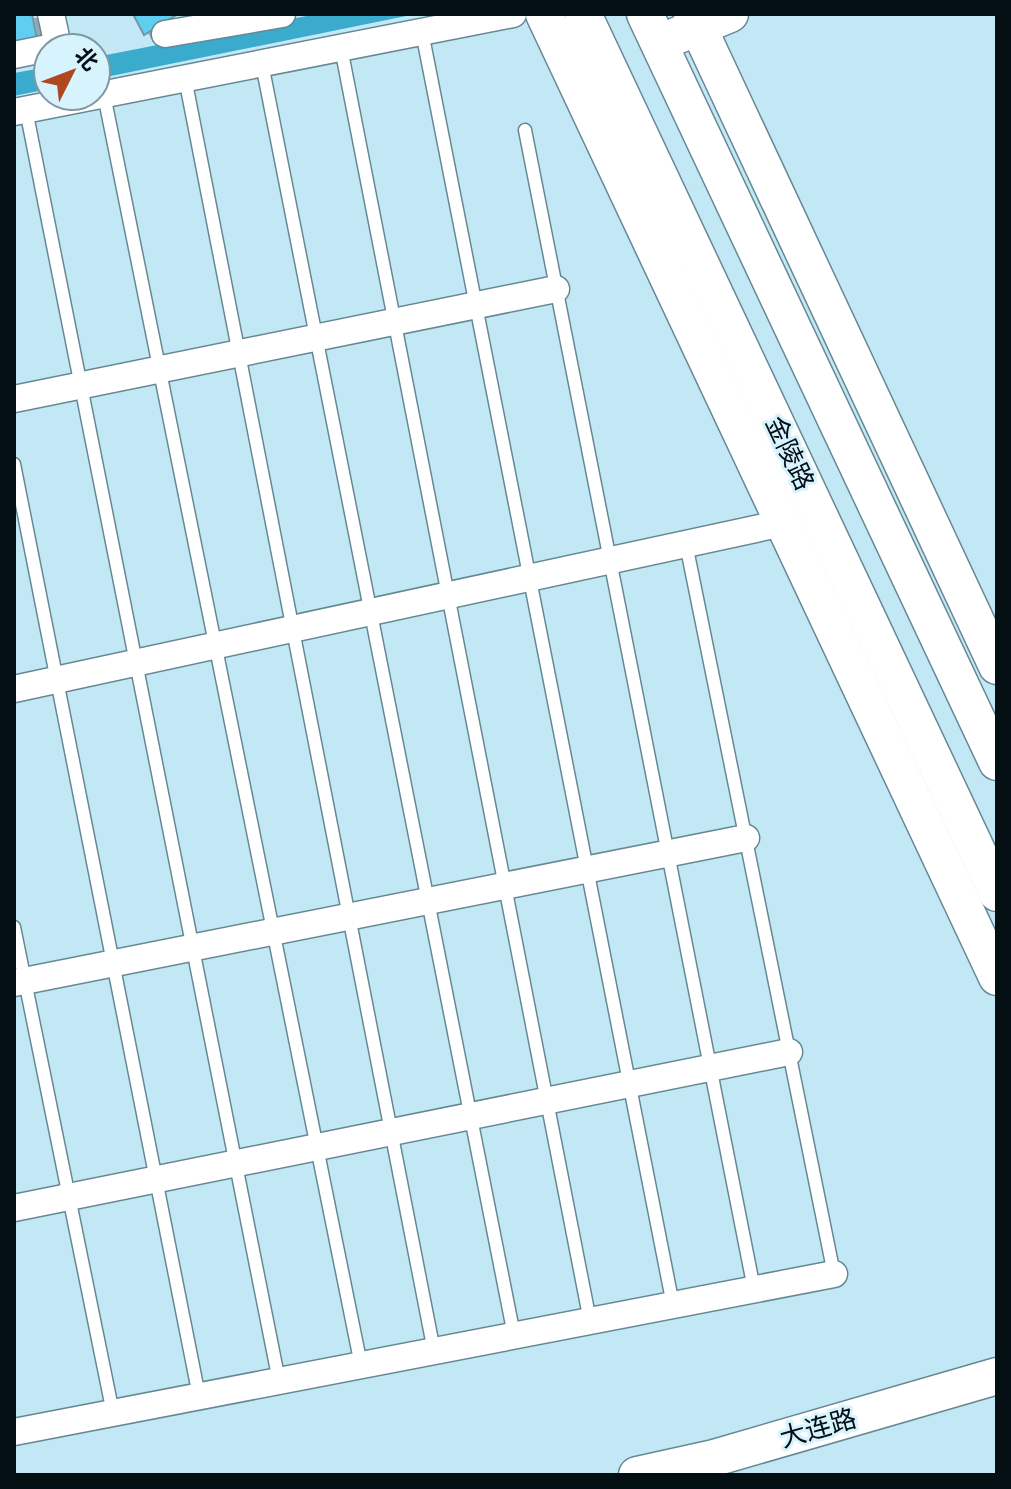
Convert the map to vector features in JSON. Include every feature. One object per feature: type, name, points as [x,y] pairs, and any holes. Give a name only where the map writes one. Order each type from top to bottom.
[{"type":"street","points":[[165,34],[282,14]]},
{"type":"street","points":[[112,93],[513,14]]},
{"type":"street","points":[[544,14],[997,977]]},
{"type":"street","name":"金陵路","points":[[583,14],[997,893]]},
{"type":"street","points":[[997,666],[707,19],[652,28],[997,762]]},
{"type":"street","points":[[14,399],[556,289]]},
{"type":"street","points":[[14,689],[783,523]]},
{"type":"street","points":[[20,982],[746,838]]},
{"type":"street","points":[[14,1208],[789,1052]]},
{"type":"street","points":[[14,1432],[834,1274]]},
{"type":"street","name":"大连路","points":[[637,1475],[714,1458],[997,1376]]},
{"type":"lane","points":[[422,32],[673,1305]]},
{"type":"lane","points":[[341,48],[590,1321]]},
{"type":"lane","points":[[262,64],[514,1335]]},
{"type":"lane","points":[[185,78],[434,1351]]},
{"type":"lane","points":[[20,111],[81,385],[279,1381]]},
{"type":"lane","points":[[107,112],[361,1365]]},
{"type":"lane","points":[[525,130],[754,1289]]},
{"type":"lane","points":[[14,464],[199,1396]]},
{"type":"lane","points":[[686,544],[834,1274]]},
{"type":"lane","points":[[14,927],[20,982],[69,1197],[113,1413]]},
{"type":"water","points":[[317,14],[416,14],[112,76],[112,54]]},
{"type":"water","points":[[32,70],[32,92],[14,96],[14,73]]},
{"type":"building","points":[[14,14],[32,14],[36,32],[32,32],[32,45],[14,48]]},
{"type":"building","points":[[133,14],[178,14],[144,35]]}]
